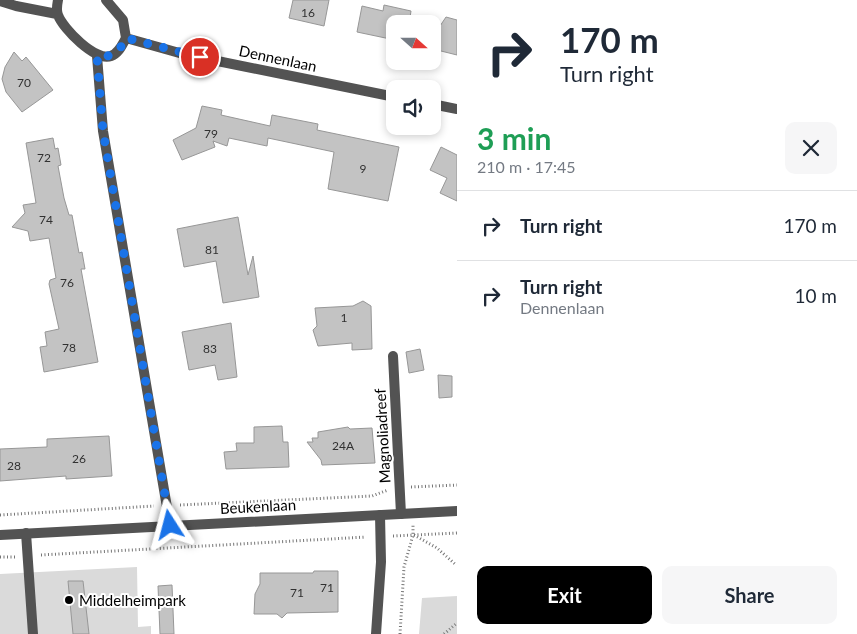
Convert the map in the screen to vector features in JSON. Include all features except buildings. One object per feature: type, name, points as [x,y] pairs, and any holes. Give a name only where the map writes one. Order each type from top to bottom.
[{"type":"street","points":[[58,0],[57,14],[67,28],[97,56],[110,57],[126,38],[123,20],[106,0]]},
{"type":"street","points":[[0,1],[57,14]]},
{"type":"street","name":"Dennenlaan","points":[[126,38],[183,54],[386,95]]},
{"type":"street","points":[[97,56],[103,131],[170,525]]},
{"type":"street","points":[[441,106],[457,109]]},
{"type":"street","name":"Magnoliadreef","points":[[393,356],[401,514]]},
{"type":"street","name":"Beukenlaan","points":[[0,535],[457,512]]},
{"type":"street","points":[[376,634],[380,515]]},
{"type":"street","points":[[26,533],[33,634]]},
{"type":"path","points":[[412,487],[457,485]]},
{"type":"path","points":[[0,515],[372,496],[400,489]]},
{"type":"path","points":[[0,557],[457,533]]},
{"type":"path","points":[[413,535],[437,548],[455,564]]},
{"type":"path","points":[[400,634],[404,567],[413,535]]},
{"type":"path","points":[[444,634],[457,623]]},
{"type":"shaded area","name":"Middelheimpark","points":[[137,567],[138,627],[151,626],[151,634],[0,634],[0,574]]},
{"type":"shaded area","points":[[457,596],[457,634],[419,634],[422,598]]},
{"type":"place","name":"Middelheimpark","points":[[69,600]]},
{"type":"route","points":[[170,525],[103,131],[97,56],[110,57],[121,48],[126,38],[200,57]]}]
